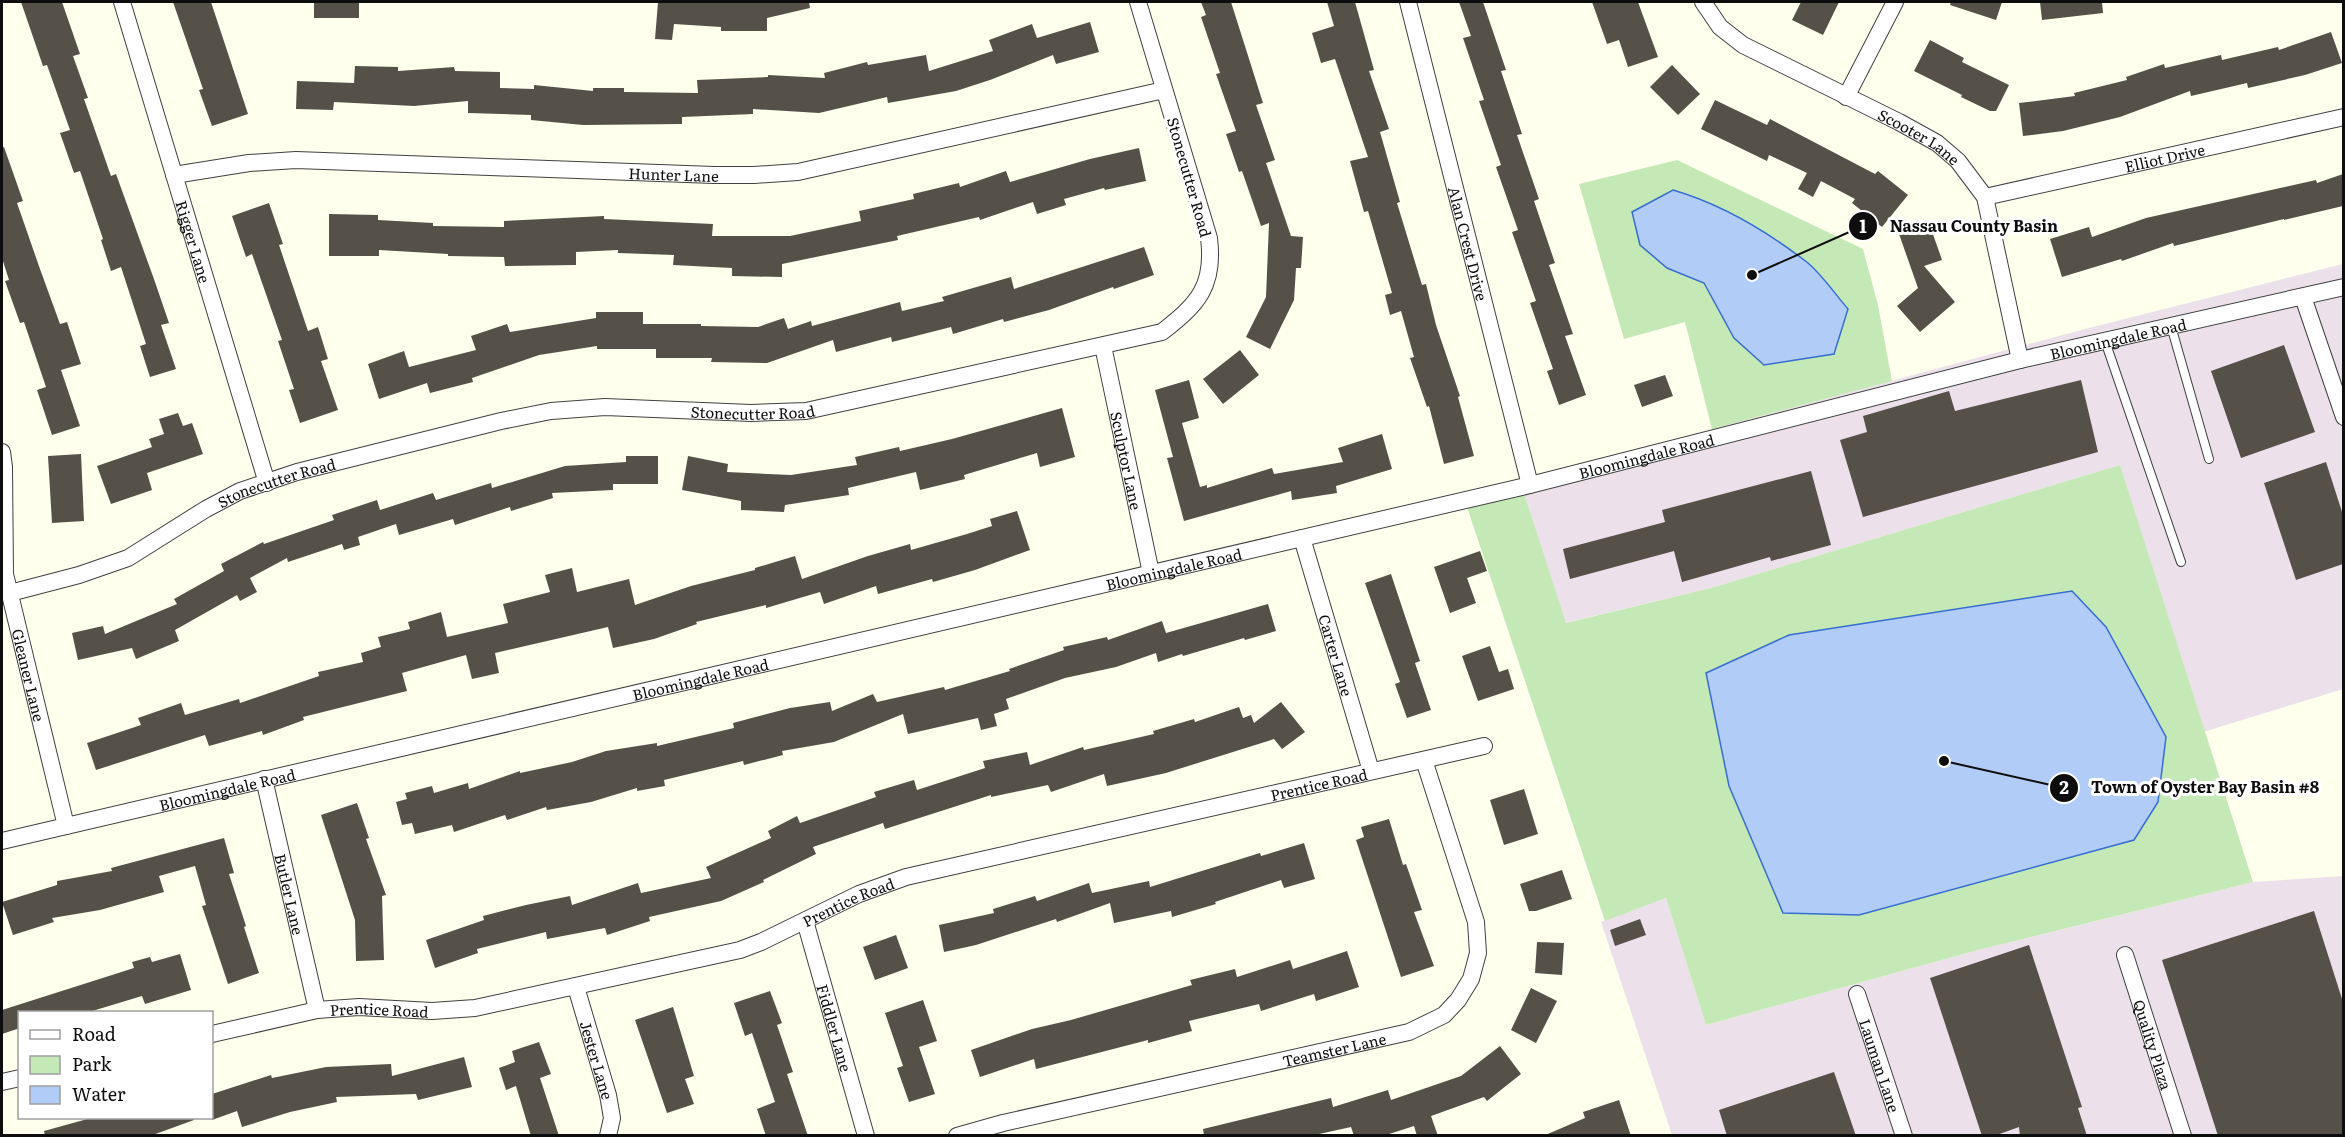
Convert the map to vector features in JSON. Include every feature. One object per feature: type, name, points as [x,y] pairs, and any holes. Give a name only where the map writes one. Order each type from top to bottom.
[{"type":"street","name":"Rigger Lane","points":[[122,2],[267,483]]},
{"type":"street","name":"Stonecutter Road","points":[[10,593],[79,575],[128,558],[206,509],[240,491],[297,472],[501,421],[551,411],[605,407],[751,413],[806,411],[1162,332],[1190,311],[1200,296],[1208,278],[1211,253],[1209,238],[1138,2]]},
{"type":"street","name":"Alan Crest Drive","points":[[1408,2],[1530,485]]},
{"type":"street","name":"Scooter Lane","points":[[1703,2],[1720,27],[1743,45],[1899,122],[1937,143],[1958,161],[1985,197],[2020,360]]},
{"type":"street","points":[[1845,97],[1895,2]]},
{"type":"street","name":"Hunter Lane","points":[[174,175],[249,163],[296,159],[714,175],[798,172],[1164,90]]},
{"type":"street","name":"Elliot Drive","points":[[1985,197],[2343,117]]},
{"type":"street","name":"Bloomingdale Road","points":[[2,841],[1530,485],[2020,360],[2343,286]]},
{"type":"street","points":[[2303,297],[2343,417]]},
{"type":"street","name":"Sculptor Lane","points":[[1103,346],[1151,573]]},
{"type":"street","name":"Gleaner Lane","points":[[2,452],[5,574],[66,826]]},
{"type":"street","name":"Carter Lane","points":[[1302,538],[1371,771]]},
{"type":"street","name":"Prentice Road","points":[[213,1034],[317,1010],[359,1007],[432,1011],[475,1008],[740,950],[859,894],[906,877],[1485,746]]},
{"type":"street","name":"Teamster Lane","points":[[957,1136],[1014,1120],[1409,1032],[1444,1015],[1458,1000],[1470,980],[1478,953],[1476,922],[1424,760]]},
{"type":"street","name":"Butler Lane","points":[[264,779],[317,1010]]},
{"type":"street","name":"Fiddler Lane","points":[[805,921],[866,1136]]},
{"type":"street","name":"Quality Plaza","points":[[2125,955],[2183,1136]]},
{"type":"street","name":"Jester Lane","points":[[576,987],[608,1095],[612,1118],[608,1136]]},
{"type":"street","name":"Lauman Lane","points":[[1857,994],[1905,1136]]},
{"type":"street","points":[[2,1082],[18,1078]]},
{"type":"lane","points":[[2171,326],[2209,459]]},
{"type":"lane","points":[[2105,341],[2181,562]]},
{"type":"shaded area","points":[[2343,264],[2343,689],[2203,732],[2120,465],[1711,588],[1565,623],[1521,484],[1712,429],[2081,330]]},
{"type":"shaded area","points":[[2343,876],[2343,1135],[1672,1135],[1601,922],[1666,898],[1706,1025],[1978,950],[2253,882]]},
{"type":"green space","points":[[1677,160],[1863,249],[1878,305],[1892,381],[1712,429],[1685,322],[1624,339],[1579,184]]},
{"type":"green space","points":[[2120,465],[2253,882],[1978,950],[1706,1025],[1666,898],[1605,921],[1464,498],[1521,484],[1566,623],[1711,588]]},
{"type":"water","points":[[1673,190],[1709,203],[1744,220],[1777,240],[1808,263],[1824,279],[1848,309],[1834,354],[1764,365],[1734,338],[1704,283],[1667,268],[1640,245],[1632,212]]},
{"type":"water","points":[[2072,591],[2106,627],[2166,737],[2158,802],[2134,840],[1859,915],[1783,913],[1729,786],[1706,673],[1789,635]]},
{"type":"building","points":[[21,2],[62,2],[80,54],[73,56],[88,98],[84,99],[111,176],[116,174],[169,323],[161,325],[176,369],[150,377],[140,346],[146,344],[121,267],[111,271],[101,240],[103,239],[80,171],[74,173],[60,133],[70,130],[47,65],[43,66]]},
{"type":"building","points":[[173,2],[211,2],[248,114],[212,126],[199,90],[203,89]]},
{"type":"building","points":[[314,2],[359,2],[359,18],[314,18]]},
{"type":"building","points":[[658,2],[809,2],[810,8],[767,18],[767,31],[721,31],[721,27],[674,24],[672,40],[655,39]]},
{"type":"building","points":[[1201,2],[1231,2],[1263,103],[1256,105],[1275,160],[1266,163],[1291,236],[1303,237],[1301,268],[1296,268],[1294,300],[1270,349],[1246,337],[1266,297],[1269,223],[1261,226],[1226,134],[1236,131],[1216,74],[1220,73],[1201,17],[1206,15]]},
{"type":"building","points":[[1327,2],[1355,2],[1374,70],[1369,71],[1389,129],[1380,132],[1400,202],[1397,203],[1422,285],[1426,284],[1436,325],[1460,396],[1458,397],[1474,456],[1444,464],[1429,406],[1427,407],[1410,358],[1414,357],[1401,311],[1390,315],[1385,295],[1392,293],[1368,211],[1364,212],[1350,161],[1368,157],[1335,59],[1321,63],[1312,33],[1334,26]]},
{"type":"building","points":[[1459,2],[1483,2],[1506,70],[1501,71],[1522,134],[1517,135],[1539,199],[1534,201],[1555,263],[1549,265],[1573,334],[1565,336],[1586,395],[1559,405],[1547,371],[1553,369],[1530,303],[1536,301],[1512,232],[1518,230],[1496,167],[1501,165],[1479,101],[1484,100],[1463,38],[1471,36]]},
{"type":"building","points":[[1592,2],[1638,2],[1658,57],[1628,67],[1619,40],[1607,44]]},
{"type":"building","points":[[1801,2],[1839,2],[1823,35],[1792,20]]},
{"type":"building","points":[[1951,2],[2002,2],[1996,20],[1950,5]]},
{"type":"building","points":[[2040,2],[2102,2],[2103,13],[2042,20]]},
{"type":"building","points":[[1090,22],[1099,52],[1056,64],[1053,55],[956,91],[888,103],[887,97],[819,113],[753,109],[753,114],[682,117],[682,124],[583,125],[531,120],[531,115],[468,113],[468,101],[414,106],[334,102],[333,110],[296,109],[297,81],[354,83],[355,66],[398,67],[398,71],[454,67],[455,71],[500,72],[500,88],[534,89],[534,85],[593,91],[593,88],[624,88],[624,92],[698,93],[697,80],[768,77],[768,75],[825,78],[824,73],[867,62],[868,65],[926,55],[929,71],[993,51],[989,40],[1032,24],[1037,38]]},
{"type":"building","points":[[2331,32],[2342,63],[2305,75],[2248,88],[2247,83],[2191,96],[2190,91],[2120,117],[2063,131],[2023,136],[2019,103],[2075,96],[2074,93],[2127,80],[2126,77],[2164,64],[2165,68],[2221,55],[2222,60],[2278,47],[2279,50]]},
{"type":"building","points":[[1930,40],[1964,58],[1962,62],[2009,85],[1996,111],[1990,111],[1961,97],[1962,95],[1914,71]]},
{"type":"building","points":[[1672,65],[1700,94],[1678,115],[1650,87]]},
{"type":"building","points":[[1715,100],[1767,125],[1770,119],[1875,174],[1878,171],[1908,195],[1882,227],[1852,203],[1855,199],[1821,181],[1813,197],[1798,189],[1807,173],[1769,155],[1767,161],[1701,129]]},
{"type":"building","points":[[4,147],[23,201],[17,203],[40,269],[60,324],[67,322],[81,364],[61,370],[80,426],[52,435],[37,390],[46,387],[24,322],[20,323],[5,281],[9,280],[2,258],[2,148]]},
{"type":"building","points":[[1139,148],[1146,181],[1105,190],[1104,188],[1064,199],[1066,205],[1037,214],[1033,202],[980,220],[979,217],[897,236],[898,240],[782,264],[782,277],[732,276],[732,268],[673,265],[674,255],[618,253],[618,250],[576,252],[576,265],[505,266],[504,257],[448,256],[448,254],[379,250],[379,256],[329,256],[329,214],[378,215],[378,220],[433,223],[433,226],[504,227],[504,221],[604,216],[604,219],[713,224],[712,236],[790,236],[861,221],[859,211],[914,199],[913,194],[959,183],[960,187],[1006,171],[1010,182],[1090,159]]},
{"type":"building","points":[[2343,174],[2343,206],[2174,246],[2173,243],[2122,261],[2121,259],[2062,277],[2050,239],[2089,227],[2092,237],[2146,218],[2316,180],[2317,183]]},
{"type":"building","points":[[269,203],[283,244],[279,245],[308,331],[318,327],[328,359],[321,361],[338,410],[300,423],[289,390],[294,389],[278,341],[282,340],[252,254],[246,257],[232,216]]},
{"type":"building","points":[[1929,223],[1942,260],[1924,266],[1955,302],[1920,332],[1897,306],[1918,288],[1899,234]]},
{"type":"building","points":[[1144,247],[1154,275],[1049,310],[1004,322],[1003,319],[953,334],[951,327],[892,342],[891,337],[836,352],[833,340],[767,363],[711,362],[712,358],[656,358],[656,349],[597,349],[597,346],[539,355],[472,378],[473,382],[430,393],[427,383],[379,399],[368,364],[404,351],[409,367],[476,350],[471,336],[507,324],[510,332],[596,318],[596,312],[643,312],[643,324],[758,327],[784,318],[788,329],[811,321],[812,326],[900,302],[902,311],[944,301],[942,297],[1011,277],[1014,289]]},
{"type":"building","points":[[2284,345],[2315,432],[2241,458],[2211,371]]},
{"type":"building","points":[[1240,350],[1259,375],[1223,404],[1203,379]]},
{"type":"building","points":[[1665,375],[1673,396],[1642,407],[1634,385]]},
{"type":"building","points":[[1189,380],[1199,418],[1182,423],[1200,487],[1207,485],[1207,488],[1272,468],[1274,474],[1343,462],[1338,448],[1382,434],[1392,469],[1336,486],[1337,493],[1292,500],[1291,491],[1184,521],[1167,458],[1173,457],[1155,390]]},
{"type":"building","points":[[2081,380],[2098,452],[1863,517],[1840,440],[1867,432],[1863,416],[1949,391],[1955,411]]},
{"type":"building","points":[[1062,408],[1075,457],[1040,467],[1037,453],[964,475],[965,479],[920,490],[916,472],[848,488],[849,495],[785,505],[784,512],[741,510],[741,501],[682,490],[688,456],[728,464],[727,472],[791,475],[857,465],[855,457],[899,447],[900,451],[952,439]]},
{"type":"building","points":[[178,413],[183,426],[192,423],[203,454],[147,473],[152,490],[111,504],[97,466],[152,447],[149,439],[164,434],[159,419]]},
{"type":"building","points":[[81,454],[84,521],[52,523],[48,456]]},
{"type":"building","points":[[626,456],[658,456],[658,484],[613,484],[613,490],[552,493],[553,498],[511,511],[510,507],[455,525],[453,519],[399,535],[396,524],[358,537],[360,545],[344,550],[342,544],[288,562],[287,558],[250,578],[257,592],[240,601],[237,595],[175,630],[179,641],[136,659],[132,648],[78,660],[72,633],[103,626],[105,634],[177,604],[174,599],[224,571],[221,564],[263,542],[264,544],[334,520],[332,515],[377,500],[380,510],[433,493],[436,500],[491,483],[492,488],[565,466],[626,462]]},
{"type":"building","points":[[2326,462],[2343,515],[2343,564],[2296,580],[2264,483]]},
{"type":"building","points":[[1811,471],[1831,545],[1771,561],[1770,557],[1682,582],[1674,551],[1570,579],[1563,549],[1665,522],[1662,510]]},
{"type":"building","points":[[1017,511],[1030,550],[933,582],[932,579],[878,594],[876,586],[824,604],[820,592],[766,608],[766,605],[696,622],[697,624],[654,639],[613,648],[608,627],[495,653],[499,673],[472,679],[466,655],[402,673],[407,691],[303,717],[304,720],[263,735],[262,731],[209,746],[205,735],[96,770],[87,743],[141,725],[138,718],[181,703],[185,715],[239,699],[240,703],[319,676],[318,672],[363,662],[361,653],[381,647],[378,637],[410,629],[408,622],[441,612],[447,637],[508,623],[503,604],[550,592],[545,575],[572,568],[577,592],[629,579],[635,605],[795,556],[802,579],[910,544],[911,550],[967,534],[992,526],[990,519]]},
{"type":"building","points":[[1480,551],[1487,571],[1467,578],[1476,603],[1450,613],[1434,567]]},
{"type":"building","points":[[1391,574],[1420,661],[1415,663],[1431,710],[1407,718],[1395,684],[1400,682],[1365,583]]},
{"type":"building","points":[[1268,604],[1276,631],[1158,662],[1156,653],[1116,667],[1065,678],[1006,699],[1009,709],[994,714],[997,726],[981,730],[978,718],[908,734],[903,714],[834,742],[782,751],[783,755],[744,765],[743,761],[664,780],[665,786],[637,791],[637,788],[591,802],[547,810],[546,807],[507,820],[505,815],[454,832],[452,825],[415,834],[412,823],[402,825],[396,802],[407,799],[405,793],[432,786],[434,793],[468,783],[469,789],[520,771],[520,773],[572,762],[606,751],[657,743],[657,746],[734,728],[733,723],[790,708],[830,702],[832,711],[873,694],[877,702],[944,687],[945,690],[1010,671],[1009,669],[1064,650],[1063,647],[1107,637],[1108,640],[1162,621],[1166,633]]},
{"type":"building","points":[[1490,646],[1499,672],[1508,669],[1514,689],[1478,701],[1462,656]]},
{"type":"building","points":[[1281,702],[1305,732],[1282,749],[1274,739],[1166,773],[1107,786],[1104,774],[1051,792],[1048,785],[991,797],[991,795],[885,829],[883,823],[813,847],[816,854],[763,880],[764,882],[721,901],[649,917],[650,921],[607,935],[605,928],[547,939],[546,932],[477,949],[478,953],[435,968],[426,940],[484,920],[483,916],[526,905],[570,896],[572,905],[638,883],[641,893],[711,878],[706,867],[771,838],[768,831],[797,816],[800,823],[876,797],[874,792],[914,780],[917,790],[985,768],[983,761],[1027,752],[1030,765],[1083,747],[1084,750],[1154,734],[1153,731],[1194,719],[1195,722],[1239,707],[1243,718],[1251,715],[1254,723]]},
{"type":"building","points":[[1524,789],[1538,834],[1504,845],[1490,800]]},
{"type":"building","points":[[357,803],[369,838],[366,839],[386,895],[382,896],[384,960],[356,961],[355,920],[321,815]]},
{"type":"building","points":[[1389,819],[1403,865],[1406,864],[1422,910],[1414,912],[1434,966],[1401,977],[1356,840],[1364,837],[1361,827]]},
{"type":"building","points":[[224,838],[234,873],[229,874],[259,973],[228,984],[202,906],[206,905],[195,866],[159,876],[164,892],[100,910],[52,918],[54,922],[13,935],[2,902],[57,885],[57,881],[112,871],[111,868]]},
{"type":"building","points":[[1304,843],[1315,879],[1284,888],[1281,880],[1215,902],[1216,904],[1172,917],[1171,911],[1114,923],[1110,903],[1057,922],[1056,919],[976,945],[944,952],[939,925],[994,913],[993,909],[1035,896],[1037,901],[1089,883],[1092,893],[1149,881],[1150,887],[1260,853],[1261,856]]},
{"type":"building","points":[[1562,870],[1572,899],[1536,911],[1529,911],[1520,884]]},
{"type":"building","points":[[2314,911],[2343,1002],[2343,1136],[2218,1136],[2162,960]]},
{"type":"building","points":[[1640,919],[1646,935],[1615,946],[1610,930]]},
{"type":"building","points":[[896,935],[908,968],[875,980],[863,947]]},
{"type":"building","points":[[1537,942],[1564,943],[1562,975],[1535,973]]},
{"type":"building","points":[[2029,945],[2082,1107],[2078,1108],[2087,1136],[2020,1136],[2019,1127],[1994,1136],[1982,1136],[1930,978]]},
{"type":"building","points":[[1347,951],[1359,987],[1316,1001],[1314,994],[1261,1011],[1259,1004],[1189,1021],[1192,1031],[1148,1043],[1148,1040],[1036,1069],[1034,1059],[980,1077],[971,1050],[1032,1029],[1192,985],[1190,980],[1235,969],[1237,977],[1290,960],[1293,969]]},
{"type":"building","points":[[180,954],[191,990],[145,1004],[142,996],[92,1011],[18,1011],[18,1029],[2,1034],[2,1010],[134,968],[132,962],[150,957],[152,962]]},
{"type":"building","points":[[1531,988],[1557,1001],[1536,1043],[1511,1030]]},
{"type":"building","points":[[770,991],[782,1023],[777,1025],[793,1072],[787,1074],[808,1136],[766,1136],[757,1109],[775,1102],[752,1033],[745,1036],[734,1003]]},
{"type":"building","points":[[923,1000],[937,1041],[919,1047],[935,1094],[909,1102],[897,1068],[903,1066],[885,1013]]},
{"type":"building","points":[[673,1007],[694,1076],[685,1079],[694,1104],[667,1113],[635,1020]]},
{"type":"building","points":[[539,1042],[551,1074],[540,1078],[559,1136],[531,1136],[516,1086],[506,1090],[499,1068],[515,1062],[512,1051]]},
{"type":"building","points":[[1500,1046],[1521,1074],[1487,1101],[1484,1097],[1431,1116],[1438,1136],[1417,1136],[1414,1126],[1383,1136],[1354,1136],[1351,1127],[1310,1136],[1204,1136],[1203,1129],[1331,1098],[1333,1107],[1388,1090],[1391,1100],[1461,1076]]},
{"type":"building","points":[[464,1057],[472,1087],[418,1100],[416,1094],[336,1097],[337,1102],[290,1112],[242,1127],[237,1111],[212,1120],[213,1094],[271,1075],[272,1078],[326,1067],[391,1064],[392,1076]]},
{"type":"building","points":[[1834,1072],[1856,1136],[1727,1136],[1719,1110]]},
{"type":"building","points":[[1619,1100],[1631,1136],[1543,1136],[1585,1118],[1583,1112]]},
{"type":"building","points":[[87,1119],[194,1119],[150,1136],[45,1136],[44,1131]]},
{"type":"place","name":"Nassau County Basin","points":[[1752,275]]},
{"type":"place","name":"Town of Oyster Bay Basin #8","points":[[1944,761]]}]
